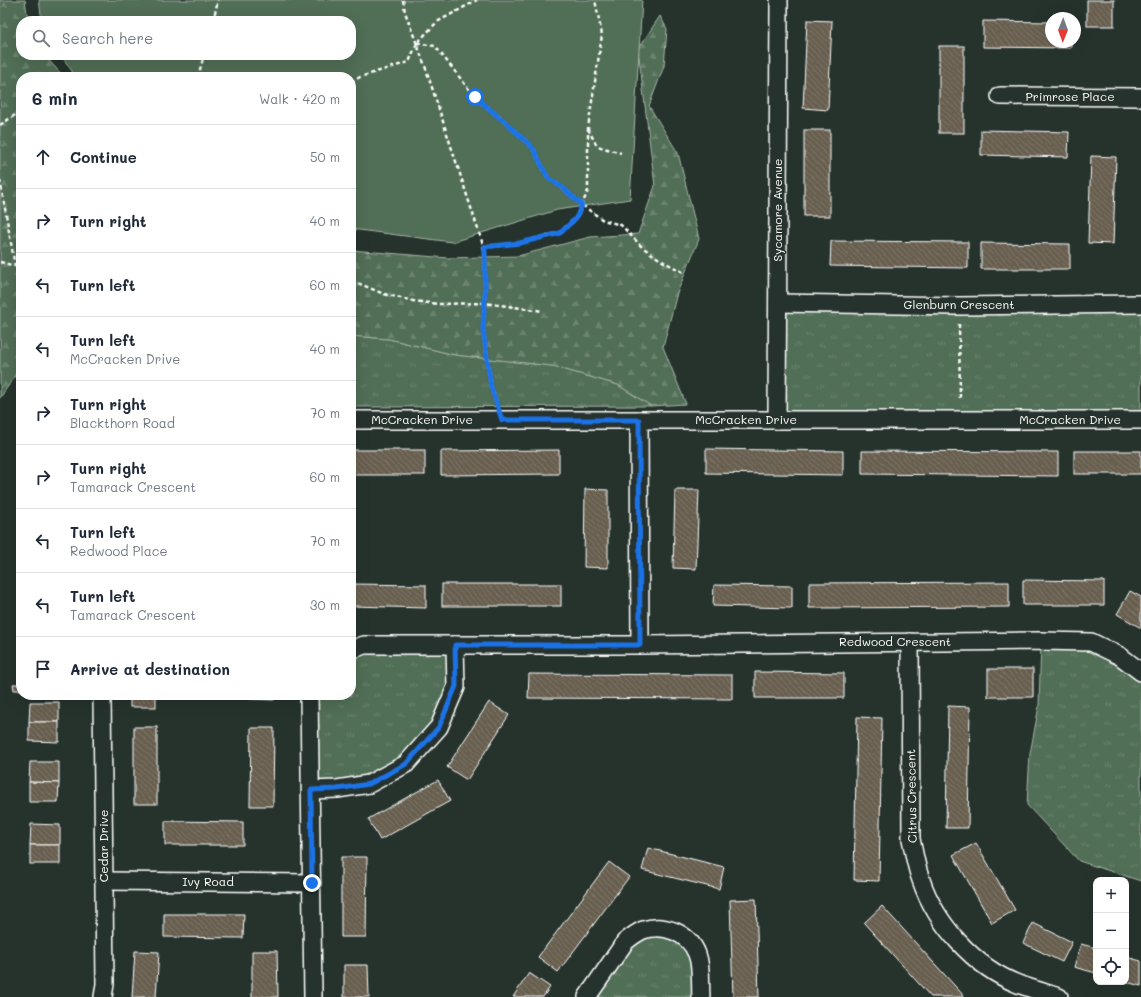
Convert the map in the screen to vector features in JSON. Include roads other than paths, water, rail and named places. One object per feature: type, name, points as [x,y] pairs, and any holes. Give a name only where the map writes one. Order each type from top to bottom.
[{"type":"street","name":"Sycamore Avenue","points":[[777,420],[779,0]]},
{"type":"street","name":"Primrose Place","points":[[1000,96],[1141,97]]},
{"type":"street","name":"Glenburn Crescent","points":[[778,303],[958,306],[1141,304]]},
{"type":"street","name":"McCracken Drive","points":[[356,420],[1141,420]]},
{"type":"street","points":[[639,420],[640,645]]},
{"type":"street","name":"Redwood Crescent","points":[[356,648],[364,645],[640,645],[1041,641],[1091,642],[1120,656],[1141,672]]},
{"type":"street","name":"Citrus Crescent","points":[[910,642],[911,839],[921,881],[940,919],[962,945],[982,964],[1018,984],[1059,997]]},
{"type":"street","points":[[311,790],[337,789],[369,784],[406,764],[439,727],[456,686],[455,645]]},
{"type":"street","name":"Cedar Drive","points":[[102,700],[105,984],[103,997]]},
{"type":"street","points":[[309,700],[313,997]]},
{"type":"street","name":"Ivy Road","points":[[104,881],[312,883]]},
{"type":"street","points":[[587,997],[625,942],[642,930],[660,928],[670,930],[681,935],[692,945],[697,953],[700,962],[701,997]]}]
